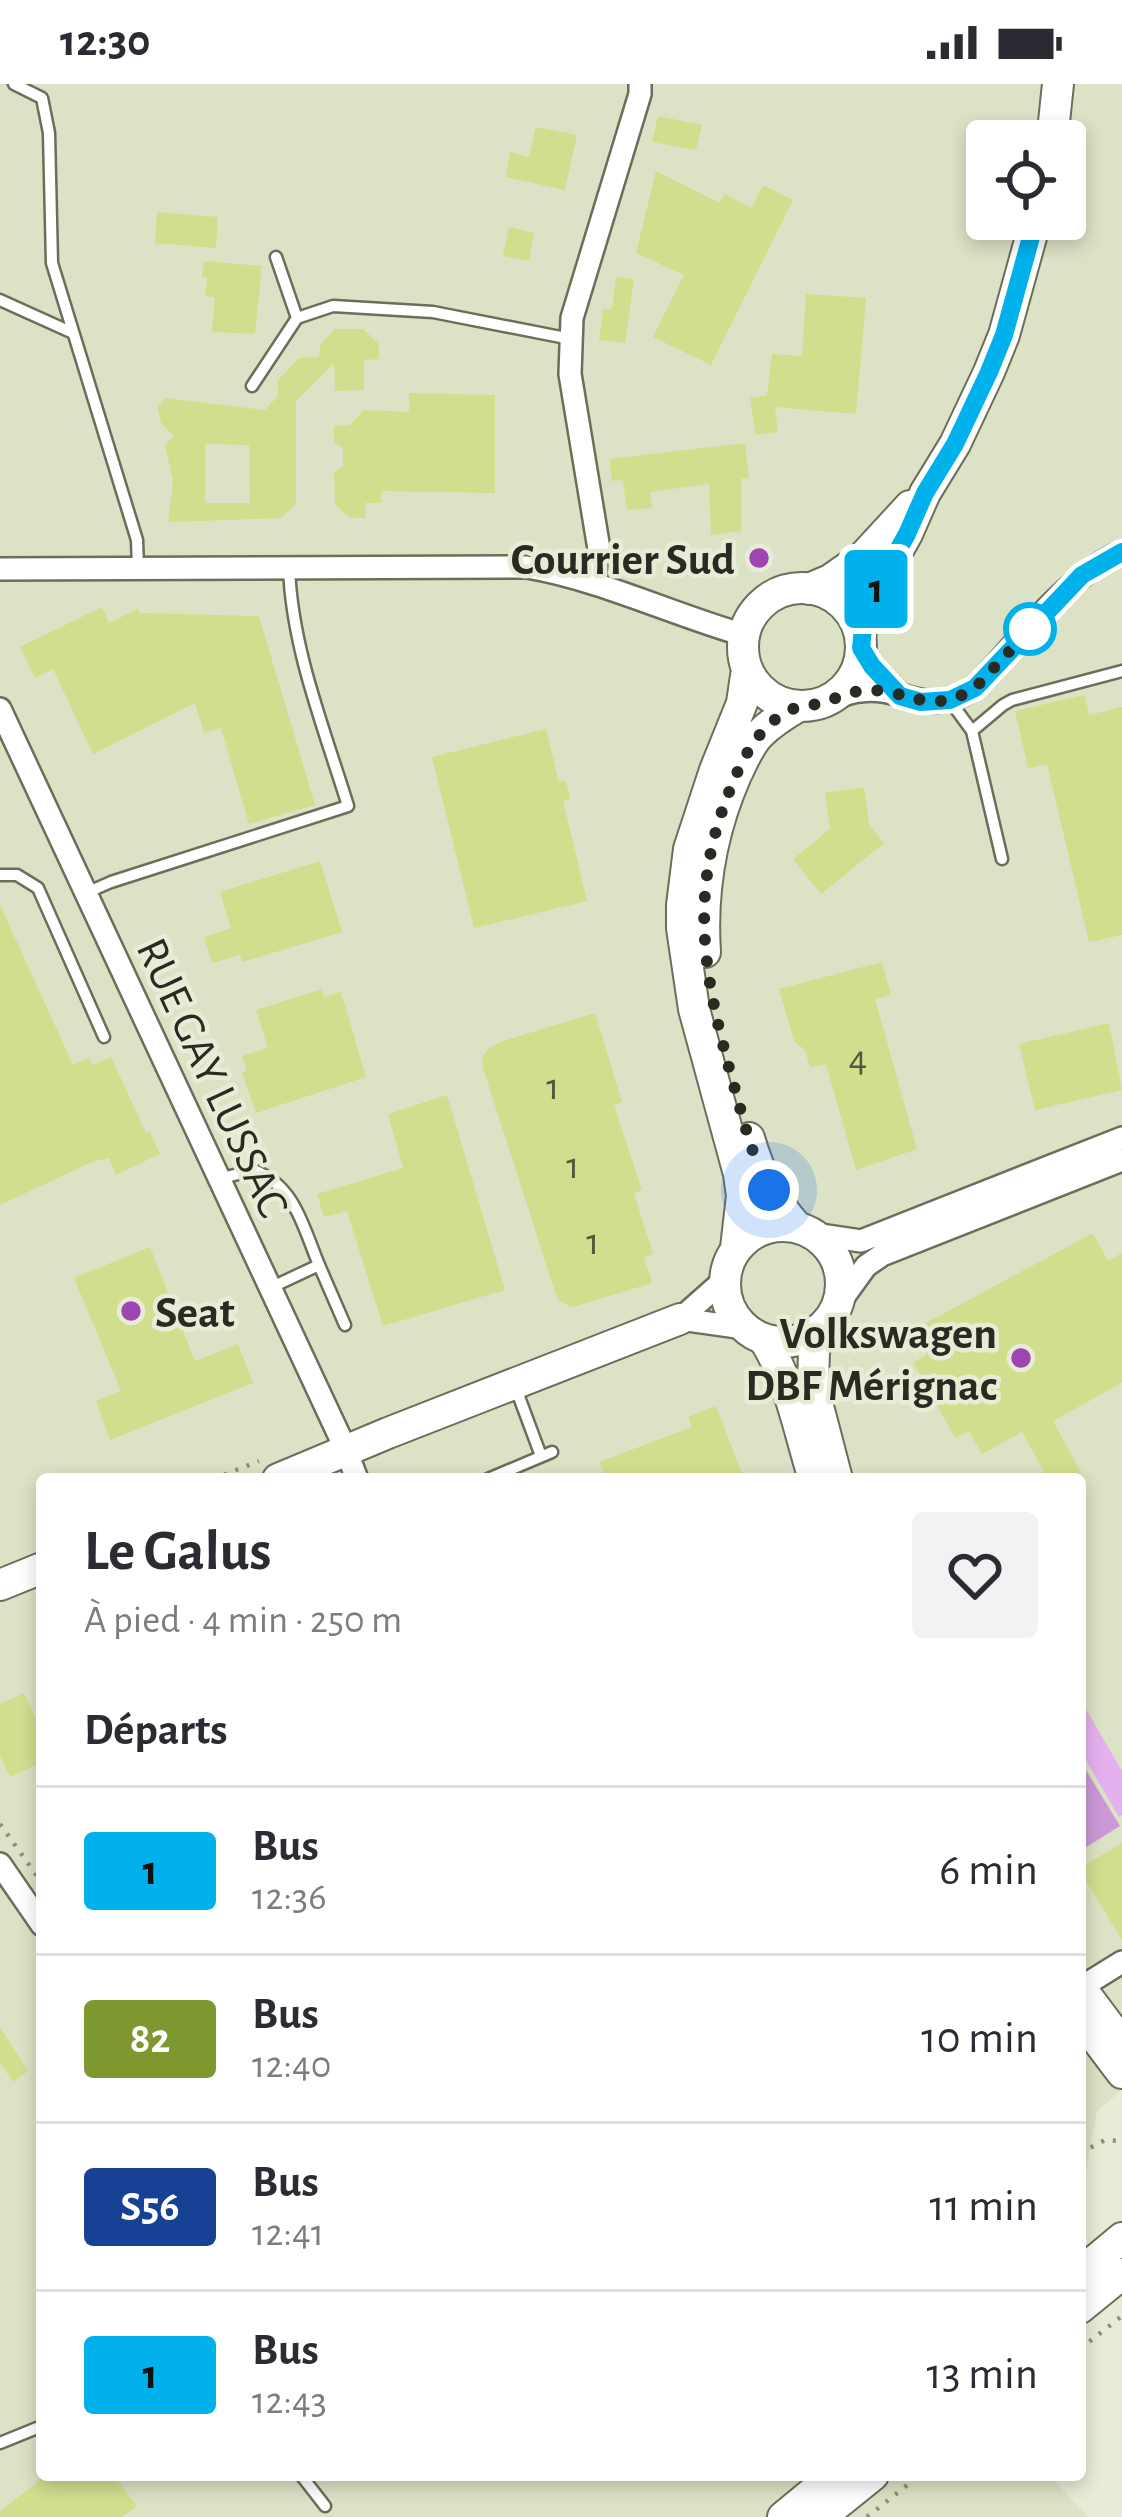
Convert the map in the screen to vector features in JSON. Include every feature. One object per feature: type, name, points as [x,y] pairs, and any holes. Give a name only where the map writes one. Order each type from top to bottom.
[{"type":"main road","points":[[1054,120],[1058,84]]},
{"type":"main road","points":[[747,669],[767,695],[799,706],[831,699],[853,677],[865,609],[989,372],[1030,240]]},
{"type":"main road","points":[[809,589],[863,556],[925,493]]},
{"type":"main road","points":[[812,1473],[775,1357],[732,1314],[725,1297],[724,1280],[736,1248],[742,1196],[694,1010],[682,904],[689,849],[742,703],[747,669],[744,635],[750,619],[775,594],[809,589],[842,604],[854,620],[861,643]]},
{"type":"main road","points":[[799,706],[757,737],[744,757],[713,841],[703,920],[713,1002],[758,1168],[782,1210],[829,1248],[839,1266],[842,1286],[814,1350],[813,1387],[835,1473]]},
{"type":"main road","points":[[736,1248],[763,1228],[780,1225],[806,1230]]},
{"type":"main road","points":[[754,1334],[797,1341],[813,1334],[832,1315]]},
{"type":"main road","points":[[309,1473],[351,1465],[514,1383],[680,1319]]},
{"type":"main road","points":[[0,1585],[36,1570]]},
{"type":"main road","points":[[1086,1996],[1122,2044]]},
{"type":"main road","points":[[1086,2026],[1122,2073]]},
{"type":"main road","points":[[1086,2268],[1122,2238]]},
{"type":"main road","points":[[1086,2303],[1122,2275]]},
{"type":"main road","points":[[783,2517],[827,2481]]},
{"type":"main road","points":[[820,2517],[865,2481]]},
{"type":"street","points":[[593,583],[599,549],[570,374],[572,318],[640,84]]},
{"type":"street","points":[[831,699],[863,690],[921,702],[950,700],[975,688],[1082,575],[1122,552]]},
{"type":"street","points":[[0,569],[526,567],[593,583],[744,635]]},
{"type":"street","points":[[861,643],[872,666],[900,696]]},
{"type":"street","name":"RUE GAY LUSSAC","points":[[0,709],[351,1465]]},
{"type":"street","points":[[806,1230],[861,1241],[1122,1138]]},
{"type":"street","points":[[832,1315],[866,1266],[882,1255],[1122,1160]]},
{"type":"street","points":[[680,1319],[724,1280]]},
{"type":"street","points":[[680,1319],[754,1334]]},
{"type":"street","points":[[0,1864],[36,1916]]},
{"type":"street","points":[[1086,1984],[1122,1962]]},
{"type":"lane","points":[[14,84],[43,98],[49,133],[52,263],[137,540],[138,568]]},
{"type":"lane","points":[[276,257],[297,318]]},
{"type":"lane","points":[[0,300],[74,333]]},
{"type":"lane","points":[[253,386],[297,318],[333,306],[433,313],[571,339]]},
{"type":"lane","points":[[86,893],[348,806],[305,669],[290,604],[289,568]]},
{"type":"lane","points":[[972,731],[1012,700],[1122,671]]},
{"type":"lane","points":[[950,700],[972,731],[1002,859]]},
{"type":"lane","points":[[0,874],[17,875],[38,888],[104,1036]]},
{"type":"lane","points":[[219,1179],[253,1170],[278,1182],[293,1204],[345,1325]]},
{"type":"lane","points":[[270,1288],[319,1265]]},
{"type":"lane","points":[[502,1473],[546,1454],[514,1383]]},
{"type":"lane","points":[[0,2443],[36,2428]]},
{"type":"lane","points":[[306,2481],[325,2506]]},
{"type":"path","points":[[1086,2150],[1105,2140],[1122,2141]]},
{"type":"path","points":[[1086,2344],[1122,2316]]},
{"type":"path","points":[[867,2517],[912,2481]]},
{"type":"shaded area","points":[[0,84],[1122,84],[1122,2090],[1097,2111],[1086,2171],[1086,1847],[1120,1826],[1086,1770],[1086,1473],[36,1473],[36,2481],[1055,2481],[1088,2517],[0,2517]]},
{"type":"shaded area","points":[[1086,1709],[1122,1771],[1119,1817],[1086,1760]]},
{"type":"shaded area","points":[[1086,1770],[1120,1826],[1086,1847]]},
{"type":"building","points":[[658,116],[702,125],[696,150],[652,142]]},
{"type":"building","points":[[536,127],[577,135],[565,190],[506,177],[510,152],[529,157]]},
{"type":"building","points":[[656,171],[720,203],[724,194],[752,208],[763,185],[793,200],[711,365],[653,337],[684,275],[636,253]]},
{"type":"building","points":[[157,212],[218,217],[216,248],[155,243]]},
{"type":"building","points":[[509,227],[534,233],[529,261],[503,256]]},
{"type":"building","points":[[204,261],[262,266],[255,334],[212,332],[215,297],[205,296]]},
{"type":"building","points":[[616,277],[634,279],[625,343],[599,340],[603,309],[612,309]]},
{"type":"building","points":[[806,294],[866,298],[856,414],[775,407],[778,432],[756,435],[750,398],[767,395],[772,354],[802,356]]},
{"type":"building","points":[[335,329],[363,329],[379,344],[379,359],[364,360],[364,390],[335,391],[334,363],[296,401],[296,504],[281,518],[168,522],[173,482],[165,445],[174,436],[161,423],[157,407],[166,398],[265,410],[278,396],[278,380],[299,358],[319,357],[320,345]],"holes":[[[205,444],[249,445],[250,503],[205,503]]]},
{"type":"building","points":[[409,393],[495,395],[495,493],[381,491],[381,503],[365,503],[366,518],[350,518],[335,504],[334,472],[343,466],[343,449],[334,442],[334,426],[350,425],[364,410],[409,412]]},
{"type":"building","points":[[745,443],[749,478],[741,479],[741,531],[711,535],[709,484],[650,492],[652,508],[627,510],[623,480],[612,481],[609,459]]},
{"type":"building","points":[[102,607],[109,623],[138,609],[140,613],[259,616],[315,805],[249,824],[221,728],[204,733],[195,703],[93,754],[53,669],[35,678],[20,647]]},
{"type":"building","points":[[1085,695],[1089,715],[1122,707],[1122,935],[1089,942],[1047,764],[1028,768],[1015,711]]},
{"type":"building","points":[[546,729],[559,782],[566,781],[570,799],[563,801],[587,901],[474,928],[432,757]]},
{"type":"building","points":[[864,787],[869,824],[884,843],[821,894],[793,859],[830,829],[825,793]]},
{"type":"building","points":[[320,861],[342,932],[242,962],[240,955],[212,963],[204,937],[231,928],[220,892]]},
{"type":"building","points":[[0,905],[73,1065],[89,1058],[93,1065],[111,1057],[160,1154],[116,1175],[109,1158],[92,1162],[0,1205]]},
{"type":"building","points":[[882,962],[891,995],[875,999],[917,1149],[856,1170],[826,1064],[810,1067],[805,1050],[794,1041],[779,989]]},
{"type":"building","points":[[322,989],[324,997],[341,992],[366,1077],[256,1113],[242,1072],[247,1071],[242,1056],[268,1048],[256,1010]]},
{"type":"building","points":[[595,1013],[622,1102],[614,1105],[642,1190],[634,1193],[653,1254],[644,1257],[652,1283],[573,1307],[556,1295],[482,1057],[500,1042]]},
{"type":"building","points":[[1109,1023],[1122,1090],[1035,1110],[1019,1044]]},
{"type":"building","points":[[447,1095],[505,1290],[383,1326],[347,1211],[324,1217],[317,1194],[403,1168],[388,1114]]},
{"type":"building","name":"Volkswagen DBF Mérignac","points":[[1093,1233],[1108,1261],[1122,1253],[1122,1383],[1053,1421],[1079,1473],[1045,1473],[1022,1432],[982,1454],[969,1431],[955,1438],[913,1362],[927,1355],[913,1330]]},
{"type":"building","name":"Seat","points":[[150,1247],[195,1361],[238,1344],[253,1383],[110,1440],[96,1401],[121,1391],[74,1278]]},
{"type":"building","points":[[716,1406],[742,1473],[604,1473],[599,1462],[692,1427],[688,1417]]},
{"type":"building","points":[[24,1693],[36,1719],[36,1765],[10,1777],[0,1756],[0,1704]]},
{"type":"building","points":[[1122,1843],[1122,1940],[1086,1881],[1086,1864]]},
{"type":"building","points":[[0,2027],[28,2071],[13,2082],[0,2063]]},
{"type":"building","points":[[39,2481],[118,2481],[137,2506],[122,2517],[0,2517],[0,2511]]},
{"type":"bus line","name":"1","points":[[1031,240],[989,372],[865,609],[861,648],[900,696],[938,703],[964,695],[1082,575],[1122,552]]},
{"type":"place","name":"Courrier Sud","points":[[759,558]]},
{"type":"place","name":"Seat","points":[[131,1311]]},
{"type":"place","name":"Volkswagen DBF Mérignac","points":[[1021,1358]]},
{"type":"route","points":[[769,1190],[758,1168],[722,1039],[705,960],[705,880],[724,802],[744,757],[757,737],[799,706],[863,690],[938,703],[964,695],[1030,629]]}]
